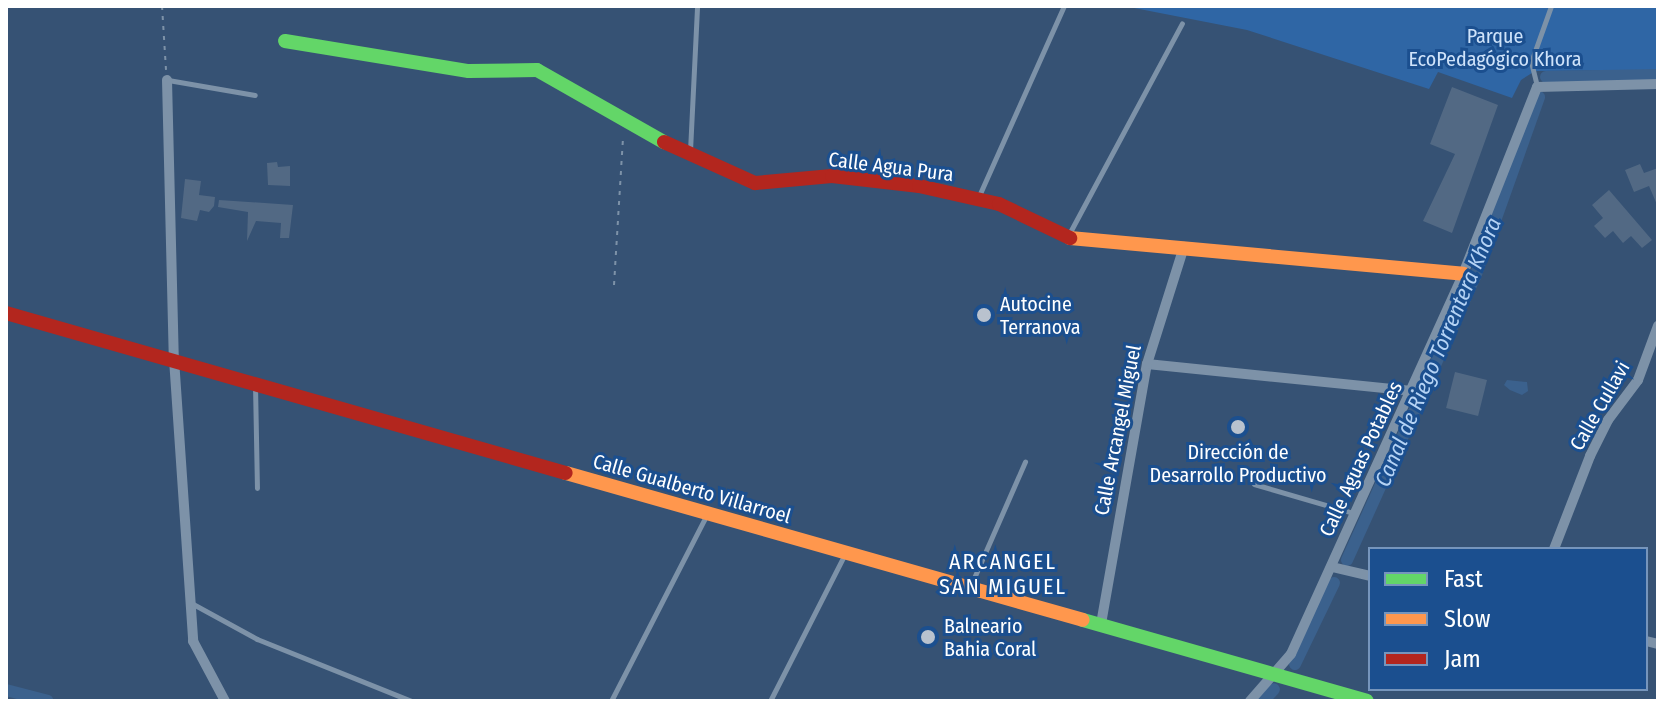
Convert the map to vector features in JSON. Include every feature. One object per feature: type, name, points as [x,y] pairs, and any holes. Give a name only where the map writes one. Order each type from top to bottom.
[{"type":"street","name":"Calle Agua Pura","points":[[285,41],[469,71],[537,70],[690,156],[755,183],[832,176],[999,204],[1067,238],[1463,274]]},
{"type":"street","points":[[167,80],[174,359],[193,604],[193,641],[225,701]]},
{"type":"street","points":[[1537,87],[1658,84]]},
{"type":"street","name":"Calle Aguas Potables","points":[[1250,701],[1291,654],[1332,567],[1463,274],[1537,87]]},
{"type":"street","name":"Calle Arcangel Miguel","points":[[1101,624],[1147,364],[1184,247]]},
{"type":"street","name":"Calle Gualberto Villarroel","points":[[6,313],[1367,701]]},
{"type":"street","name":"Calle Cullavi","points":[[1555,547],[1590,456],[1608,420],[1638,380],[1658,326]]},
{"type":"street","points":[[1147,364],[1412,391]]},
{"type":"street","points":[[1332,567],[1368,576]]},
{"type":"lane","points":[[690,156],[697,6]]},
{"type":"lane","points":[[977,199],[1064,6]]},
{"type":"lane","points":[[1537,87],[1531,62],[1551,6]]},
{"type":"lane","points":[[1067,238],[1182,23]]},
{"type":"lane","points":[[167,80],[255,95]]},
{"type":"lane","points":[[255,384],[257,488]]},
{"type":"lane","points":[[970,588],[1025,462]]},
{"type":"lane","points":[[1254,484],[1355,514]]},
{"type":"lane","points":[[611,701],[707,514]]},
{"type":"lane","points":[[770,701],[846,554]]},
{"type":"lane","points":[[193,604],[257,639],[411,701]]},
{"type":"path","points":[[162,6],[167,80]]},
{"type":"path","points":[[614,285],[623,120]]},
{"type":"green space","name":"Parque EcoPedagógico Khora","points":[[1124,6],[1658,6],[1658,70],[1535,71],[1521,80],[1512,98],[1438,72],[1429,89],[1247,30]]},
{"type":"shaded area","points":[[1507,380],[1527,382],[1528,391],[1522,395],[1510,390],[1504,385]]},
{"type":"building","points":[[1452,87],[1498,105],[1452,233],[1423,221],[1455,154],[1430,144]]},
{"type":"building","points":[[277,162],[278,167],[290,166],[290,186],[268,185],[267,163]]},
{"type":"building","points":[[1640,164],[1644,173],[1658,168],[1658,207],[1649,186],[1634,192],[1625,170]]},
{"type":"building","points":[[185,179],[201,181],[199,195],[215,197],[214,206],[209,212],[200,210],[197,221],[181,218]]},
{"type":"building","points":[[1609,190],[1652,240],[1642,248],[1631,236],[1623,243],[1613,231],[1605,238],[1594,226],[1603,218],[1592,205]]},
{"type":"building","points":[[219,200],[293,205],[289,238],[280,238],[281,223],[256,221],[247,241],[248,212],[218,207]]},
{"type":"building","points":[[1455,372],[1487,380],[1478,416],[1446,408]]},
{"type":"waterway","name":"Canal de Riego Torrentera Khora","points":[[1546,77],[1658,75]]},
{"type":"waterway","name":"Canal de Riego Torrentera Khora","points":[[1347,560],[1475,277],[1539,97]]},
{"type":"waterway","name":"Canal de Riego Torrentera Khora","points":[[1295,664],[1334,583]]},
{"type":"waterway","name":"Canal de Riego Torrentera Khora","points":[[1263,701],[1274,689]]},
{"type":"waterway","name":"Canal de Riego Torrentera Khora","points":[[6,690],[48,701]]},
{"type":"traffic: fast","points":[[285,41],[469,71],[537,70],[664,142]]},
{"type":"traffic: fast","points":[[1083,620],[1367,701]]},
{"type":"traffic: slow","points":[[1070,238],[1463,274]]},
{"type":"traffic: slow","points":[[566,473],[1083,620]]},
{"type":"traffic: jam","points":[[664,142],[755,183],[832,176],[919,186],[999,204],[1070,238]]},
{"type":"traffic: jam","points":[[6,313],[566,473]]},
{"type":"place","name":"Autocine Terranova","points":[[984,315]]},
{"type":"place","name":"Dirección de Desarrollo Productivo","points":[[1238,427]]},
{"type":"place","name":"Balneario Bahia Coral","points":[[928,637]]},
{"type":"district","name":"ARCANGEL SAN MIGUEL","points":[[1003,574]]}]
